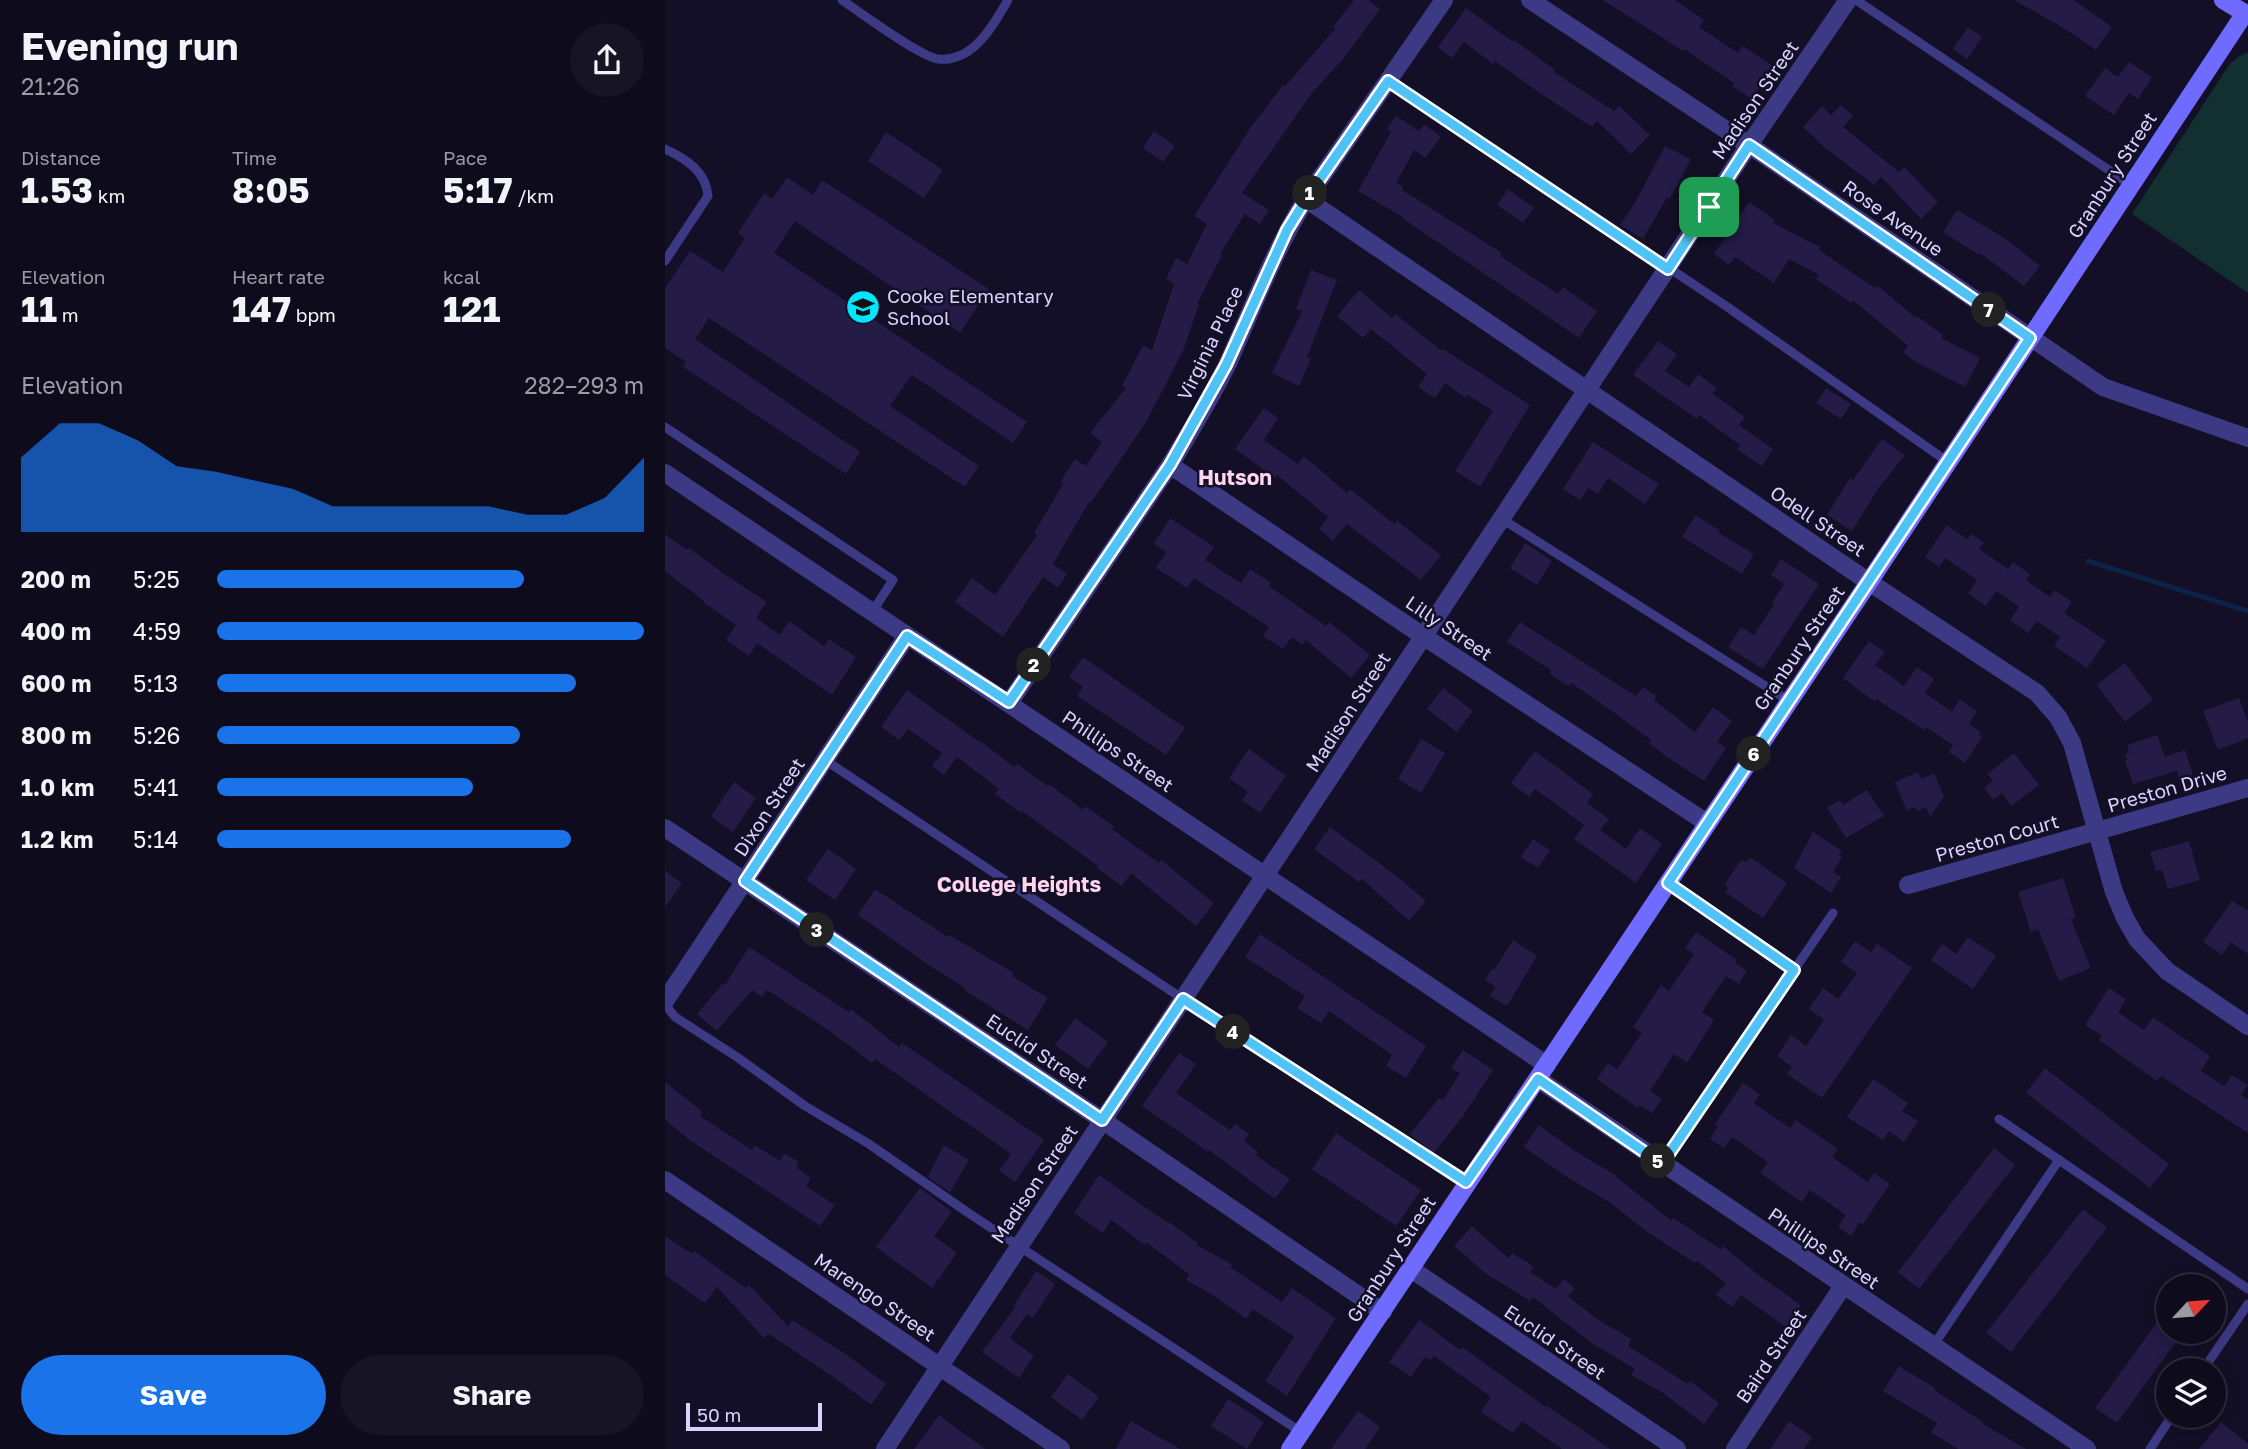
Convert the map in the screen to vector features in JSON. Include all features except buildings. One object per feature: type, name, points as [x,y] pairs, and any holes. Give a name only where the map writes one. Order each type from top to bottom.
[{"type":"street","name":"Virginia Place","points":[[1009,702],[1170,465],[1226,365],[1269,266],[1306,199],[1444,0]]},
{"type":"street","name":"Rose Avenue","points":[[1530,0],[1749,145],[2103,387],[2248,438]]},
{"type":"street","name":"Madison Street","points":[[885,1449],[1749,145],[1848,0]]},
{"type":"street","points":[[2223,0],[2247,12]]},
{"type":"street","name":"Granbury Street","points":[[1290,1449],[2247,12]]},
{"type":"street","name":"Odell Street","points":[[1306,199],[1869,582],[2038,692],[2058,717],[2072,743],[2114,892],[2137,939],[2167,971],[2248,1026]]},
{"type":"street","name":"Lilly Street","points":[[1170,465],[1707,823]]},
{"type":"street","name":"Phillips Street","points":[[665,473],[1265,876],[1543,1072],[1662,1164],[2087,1449]]},
{"type":"street","name":"Dixon Street","points":[[665,1003],[907,636]]},
{"type":"street","name":"Preston Drive","points":[[2098,830],[2248,788]]},
{"type":"street","name":"Euclid Street","points":[[665,828],[1102,1120],[1383,1312]]},
{"type":"street","name":"Preston Court","points":[[1908,885],[2098,830]]},
{"type":"street","name":"Marengo Street","points":[[665,1180],[1061,1449]]},
{"type":"street","name":"Euclid Street","points":[[1411,1269],[1677,1449]]},
{"type":"street","name":"Baird Street","points":[[1735,1449],[1843,1286]]},
{"type":"lane","points":[[842,0],[919,51],[936,59],[951,59],[966,53],[977,44],[1008,0]]},
{"type":"lane","points":[[1856,0],[2131,185]]},
{"type":"lane","points":[[1388,81],[1726,306],[1948,462]]},
{"type":"lane","points":[[665,149],[702,174],[707,184],[708,197],[665,261]]},
{"type":"lane","points":[[665,427],[893,580],[873,612]]},
{"type":"lane","points":[[1502,519],[1789,701]]},
{"type":"lane","points":[[825,760],[1183,999],[1466,1182]]},
{"type":"lane","points":[[1668,883],[1794,970]]},
{"type":"lane","points":[[1662,1164],[1833,914]]},
{"type":"lane","points":[[665,1003],[675,1017],[805,1106],[869,1144],[1301,1432]]},
{"type":"lane","points":[[1999,1119],[2248,1289]]},
{"type":"lane","points":[[1933,1346],[2059,1160]]},
{"type":"lane","points":[[2211,1358],[2248,1304]]},
{"type":"lane","points":[[2150,1449],[2164,1428]]},
{"type":"green space","points":[[2246,53],[2248,293],[2132,214],[2229,65]]},
{"type":"waterway","points":[[2088,561],[2248,611]]},
{"type":"place","name":"Cooke Elementary School","points":[[863,307]]},
{"type":"district","name":"Hutson","points":[[1235,478]]},
{"type":"district","name":"College Heights","points":[[1019,885]]},
{"type":"route","points":[[1388,81],[1668,269],[1709,207],[1749,145],[2030,338],[1668,883],[1794,970],[1662,1164],[1538,1079],[1466,1182],[1183,999],[1102,1120],[745,881],[907,636],[1009,702],[1170,465],[1226,365],[1287,230],[1388,81]]}]
